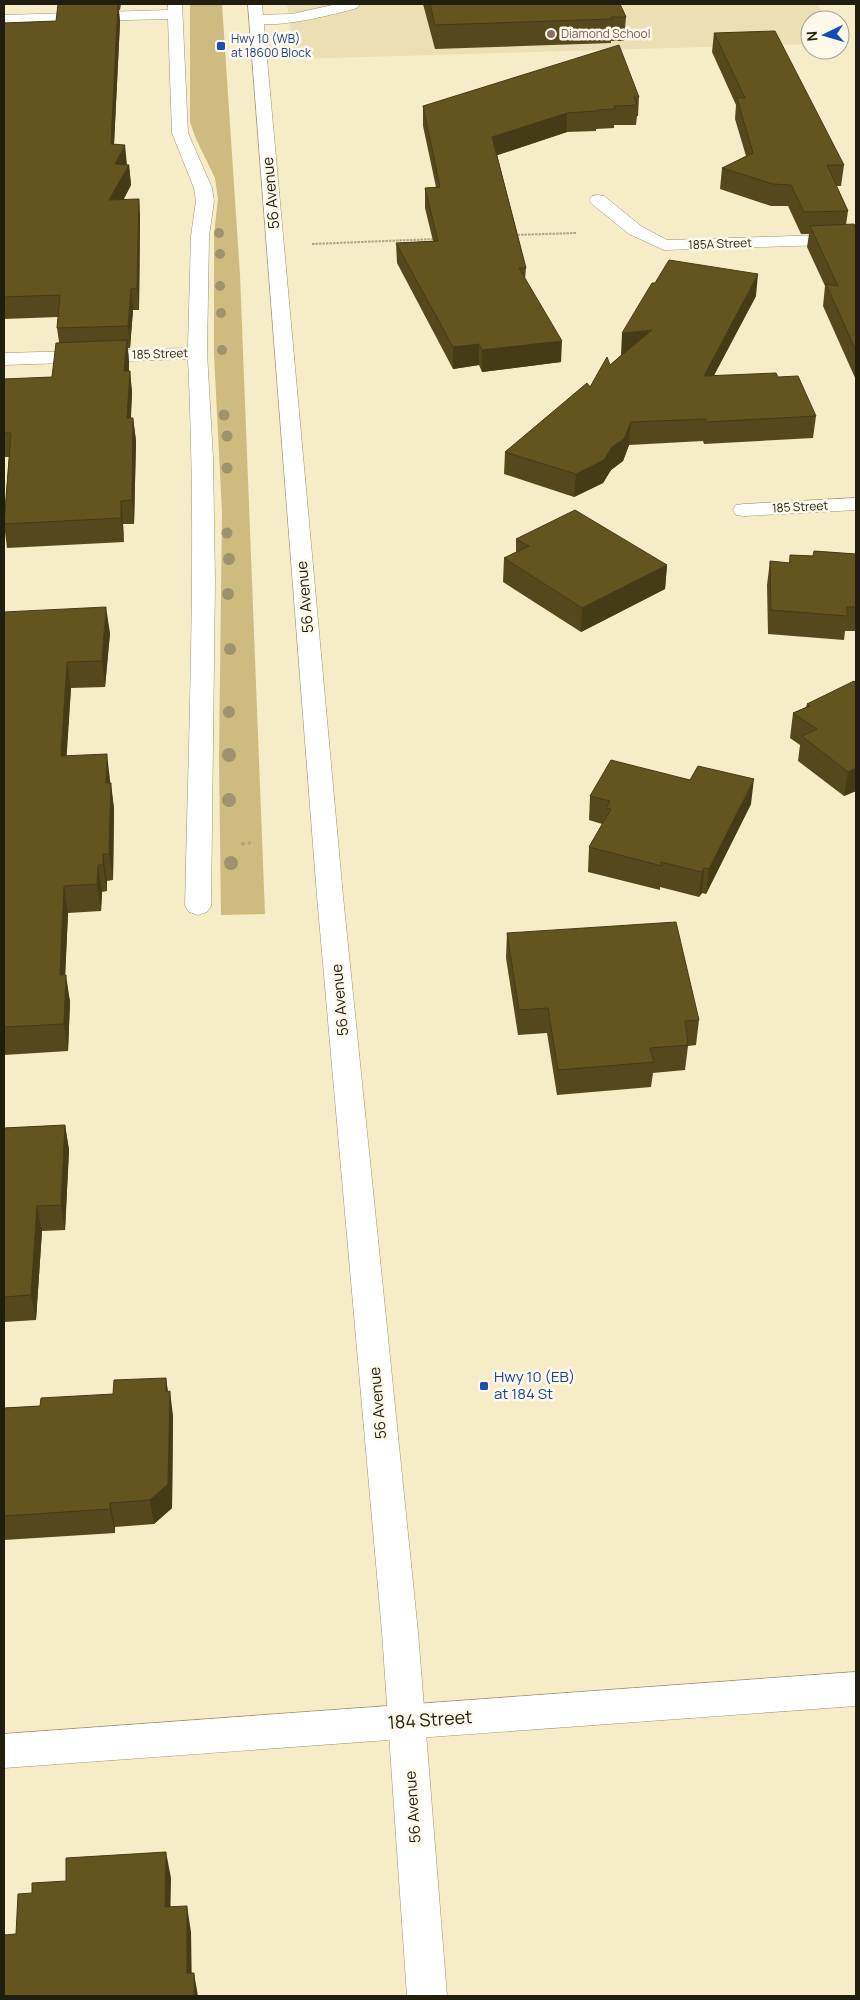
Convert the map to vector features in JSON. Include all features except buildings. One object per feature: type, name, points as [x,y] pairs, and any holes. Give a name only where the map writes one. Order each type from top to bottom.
[{"type":"main road","points":[[255,9],[292,18],[326,9],[352,5]]},
{"type":"main road","points":[[4,19],[176,9],[180,133],[203,188],[205,201],[200,236],[197,353],[203,458],[204,580],[198,906]]},
{"type":"main road","name":"56 Avenue","points":[[255,9],[330,896],[406,1722],[427,1996]]},
{"type":"main road","name":"185A Street","points":[[598,200],[635,230],[664,245],[856,240]]},
{"type":"main road","name":"185 Street","points":[[4,358],[197,353]]},
{"type":"main road","name":"185 Street","points":[[744,510],[856,504]]},
{"type":"main road","name":"184 Street","points":[[4,1751],[267,1730],[406,1722],[856,1689]]},
{"type":"path","points":[[508,236],[576,233]]},
{"type":"path","points":[[276,245],[441,238]]},
{"type":"shaded area","points":[[190,4],[222,4],[240,275],[265,914],[221,915],[219,758],[222,513],[214,354],[214,234],[218,199],[215,178],[190,122]]},
{"type":"shaded area","name":"Diamond School","points":[[287,4],[817,4],[821,10],[800,10],[800,44],[295,59]]},
{"type":"place","name":"Diamond School","points":[[551,34]]},
{"type":"place","name":"Hwy 10 (WB) at 18600 Block","points":[[221,46]]},
{"type":"place","name":"Hwy 10 (EB) at 184 St","points":[[484,1386]]}]
